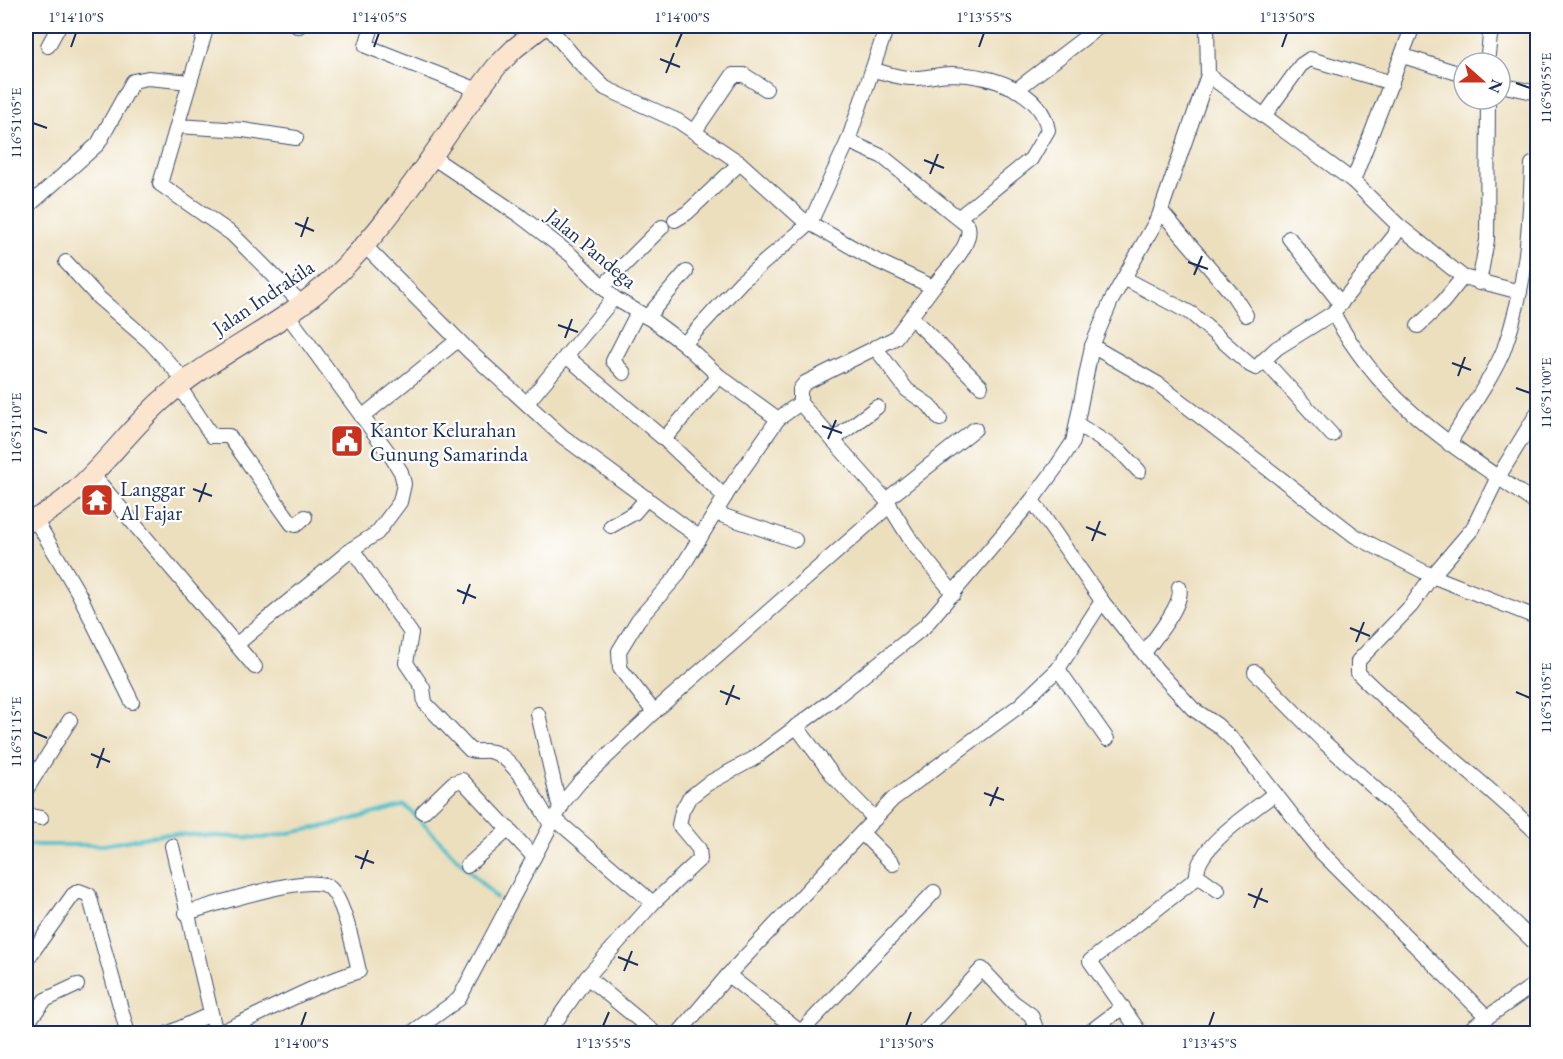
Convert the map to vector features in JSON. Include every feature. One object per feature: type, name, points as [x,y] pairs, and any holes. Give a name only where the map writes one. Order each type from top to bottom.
[{"type":"street","points":[[48,46],[59,26]]},
{"type":"street","points":[[207,26],[160,183],[232,234],[294,309],[362,417],[391,456],[401,472],[404,484],[400,502],[377,533],[352,549],[237,644]]},
{"type":"street","points":[[372,26],[366,46],[478,90]]},
{"type":"street","points":[[542,26],[605,88],[678,121],[740,163],[801,218],[872,258],[933,287]]},
{"type":"street","name":"Jalan Indrakila","points":[[30,521],[91,473],[181,383],[294,309],[334,278],[364,246],[432,157],[478,90],[514,48],[542,26]]},
{"type":"street","points":[[684,344],[741,282],[810,223],[848,141],[874,70],[887,26]]},
{"type":"street","points":[[1016,90],[1100,26]]},
{"type":"street","points":[[547,1034],[587,977],[653,903],[700,859],[699,849],[679,825],[686,800],[707,784],[753,759],[836,698],[924,627],[1032,500],[1073,441],[1092,346],[1124,278],[1161,211],[1208,75],[1207,26]]},
{"type":"street","points":[[1353,181],[1413,26]]},
{"type":"street","points":[[1488,51],[1494,26]]},
{"type":"street","points":[[1403,56],[1452,71]]},
{"type":"street","points":[[1264,116],[1301,65],[1310,59],[1392,83]]},
{"type":"street","points":[[874,70],[912,78],[951,74],[969,76],[1016,90],[1031,98],[1046,116],[1048,130],[1044,141],[1031,159],[958,218]]},
{"type":"street","points":[[695,132],[732,75],[738,72],[766,89]]},
{"type":"street","points":[[1208,75],[1353,181],[1398,225],[1463,278],[1520,292]]},
{"type":"street","points":[[26,208],[98,144],[133,81],[148,78],[190,82]]},
{"type":"street","points":[[1512,88],[1538,93]]},
{"type":"street","points":[[1479,283],[1487,240],[1488,111]]},
{"type":"street","points":[[177,126],[243,130],[296,138]]},
{"type":"street","points":[[848,141],[883,157],[968,226],[969,237],[895,338],[805,383],[800,389],[800,403],[888,503],[912,542],[954,594]]},
{"type":"street","name":"Jalan Pandega","points":[[432,157],[519,214],[571,255],[614,298],[684,344],[719,376],[778,419]]},
{"type":"street","points":[[675,220],[687,213],[740,163]]},
{"type":"street","points":[[1449,444],[1503,351],[1520,292],[1529,242],[1532,164]]},
{"type":"street","points":[[1161,211],[1204,259],[1246,315]]},
{"type":"street","points":[[1124,278],[1192,314],[1256,368],[1277,348],[1337,308],[1395,235],[1398,225]]},
{"type":"street","points":[[602,288],[662,227]]},
{"type":"street","points":[[1290,238],[1337,308],[1350,343],[1378,379],[1419,421],[1497,479],[1538,505]]},
{"type":"street","points":[[364,246],[458,340],[562,436],[700,538]]},
{"type":"street","points":[[66,262],[99,298],[150,342],[181,383],[212,436],[229,436],[292,524],[296,525],[305,517]]},
{"type":"street","points":[[624,373],[613,362],[643,315],[686,272]]},
{"type":"street","points":[[1418,326],[1443,302],[1463,278]]},
{"type":"street","points":[[527,403],[614,298]]},
{"type":"street","points":[[911,317],[981,386]]},
{"type":"street","points":[[362,417],[458,340]]},
{"type":"street","points":[[1092,346],[1158,384],[1355,536],[1432,576],[1538,618]]},
{"type":"street","points":[[875,347],[908,390],[929,405],[940,419]]},
{"type":"street","points":[[566,356],[664,439],[725,497]]},
{"type":"street","points":[[1264,360],[1332,435]]},
{"type":"street","points":[[664,439],[719,376]]},
{"type":"street","points":[[654,712],[620,668],[619,651],[638,620],[676,577],[725,497],[778,419],[800,403]]},
{"type":"street","points":[[833,440],[877,407]]},
{"type":"street","points":[[1538,412],[1497,479],[1473,528],[1432,576],[1411,606],[1358,661],[1358,674],[1417,729],[1466,768],[1538,834]]},
{"type":"street","points":[[1077,424],[1122,453],[1139,471]]},
{"type":"street","points":[[410,1034],[459,999],[555,818],[580,782],[654,712],[888,503],[975,429]]},
{"type":"street","points":[[91,473],[255,667]]},
{"type":"street","points":[[611,526],[634,513],[647,498]]},
{"type":"street","points":[[1032,500],[1102,602],[1144,654],[1193,709],[1235,742],[1320,851],[1486,1016]]},
{"type":"street","points":[[715,513],[795,540]]},
{"type":"street","points":[[30,521],[79,594],[132,702]]},
{"type":"street","points":[[352,549],[411,633],[406,663],[423,688],[425,703],[470,750],[490,751],[504,760],[555,818],[653,903]]},
{"type":"street","points":[[1144,654],[1178,603],[1181,592],[1179,586]]},
{"type":"street","points":[[678,1034],[728,975],[893,799],[1019,706],[1058,669],[1102,602]]},
{"type":"street","points":[[1058,669],[1107,739]]},
{"type":"street","points":[[1256,672],[1324,743],[1403,814],[1538,945]]},
{"type":"street","points":[[538,714],[555,818]]},
{"type":"street","points":[[26,790],[70,720]]},
{"type":"street","points":[[796,726],[834,777],[875,819]]},
{"type":"street","points":[[423,812],[453,783],[462,780],[534,857]]},
{"type":"street","points":[[1198,878],[1198,866],[1203,855],[1222,836],[1274,794]]},
{"type":"street","points":[[26,815],[41,818]]},
{"type":"street","points":[[467,866],[509,829]]},
{"type":"street","points":[[862,833],[894,864]]},
{"type":"street","points":[[172,846],[186,913],[216,1034],[257,1017],[297,993],[359,971],[347,922],[332,889],[324,884],[286,886],[186,913]]},
{"type":"street","points":[[1198,878],[1218,890]]},
{"type":"street","points":[[1141,1034],[1090,961],[1198,878]]},
{"type":"street","points":[[26,961],[73,895],[79,891],[89,895],[128,1034]]},
{"type":"street","points":[[728,975],[801,1033],[934,892]]},
{"type":"street","points":[[923,1033],[982,969],[1013,1002],[1031,1015],[1038,1034]]},
{"type":"street","points":[[587,977],[656,1034]]},
{"type":"street","points":[[1463,1034],[1538,982]]},
{"type":"street","points":[[26,1024],[45,1000],[76,985]]},
{"type":"street","points":[[1087,1034],[1123,1007]]},
{"type":"street","points":[[167,1034],[210,1014]]},
{"type":"waterway","points":[[26,845],[104,845],[164,834],[263,838],[331,825],[405,805],[496,898]]},
{"type":"place","name":"Kantor Kelurahan Gunung Samarinda","points":[[347,441]]},
{"type":"place","name":"Langgar Al Fajar","points":[[97,500]]}]
